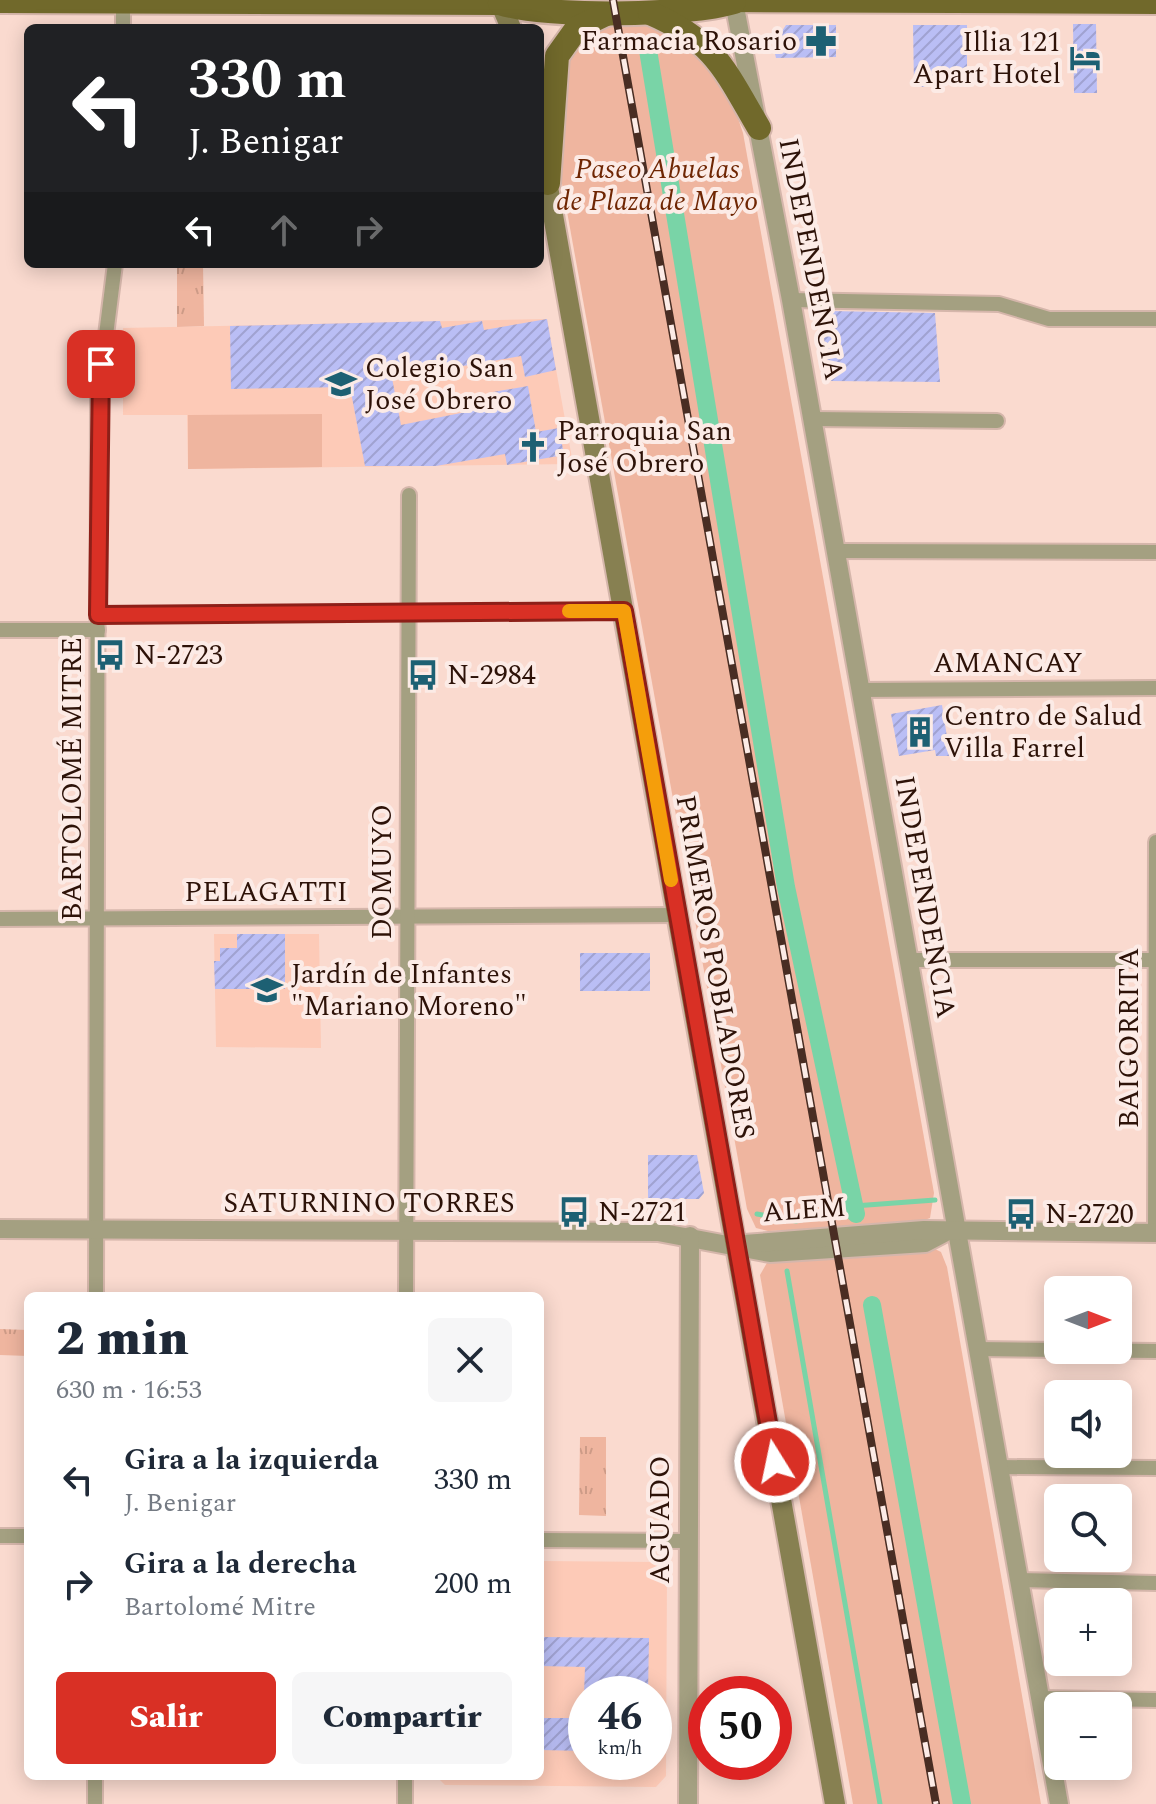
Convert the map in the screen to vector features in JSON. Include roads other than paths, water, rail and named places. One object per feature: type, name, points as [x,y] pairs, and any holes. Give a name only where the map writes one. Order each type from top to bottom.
[{"type":"main road","points":[[0,1],[504,1],[533,11],[701,10],[732,1],[1156,2]]},
{"type":"main road","points":[[504,1],[510,24]]},
{"type":"main road","points":[[548,183],[554,72],[560,49],[577,28],[615,11]]},
{"type":"main road","points":[[645,11],[688,31],[705,44],[759,128]]},
{"type":"main road","name":"PRIMEROS POBLADORES","points":[[544,162],[548,183],[549,237],[624,611],[835,1804]]},
{"type":"street","points":[[123,1],[123,24]]},
{"type":"street","name":"INDEPENDENCIA","points":[[732,1],[813,419],[908,960],[950,1231],[977,1349],[1059,1804]]},
{"type":"street","name":"BARTOLOMÉ MITRE","points":[[96,1292],[99,389],[114,268]]},
{"type":"street","points":[[791,300],[999,304],[1049,319],[1156,319]]},
{"type":"street","points":[[813,419],[997,421]]},
{"type":"street","name":"DOMUYO","points":[[406,1292],[409,495]]},
{"type":"street","points":[[836,551],[1156,552]]},
{"type":"street","points":[[0,630],[98,623],[409,613],[624,611]]},
{"type":"street","name":"AMANCAY","points":[[860,690],[1156,688]]},
{"type":"street","name":"BAIGORRITA","points":[[1155,1233],[1156,842]]},
{"type":"street","name":"PELAGATTI","points":[[0,919],[677,915]]},
{"type":"street","points":[[908,960],[1156,960]]},
{"type":"street","name":"SATURNINO TORRES","points":[[0,1229],[658,1232],[736,1245]]},
{"type":"street","name":"ALEM","points":[[736,1245],[780,1238],[924,1230],[1155,1233]]},
{"type":"street","name":"AGUADO","points":[[688,1804],[690,1236]]},
{"type":"street","points":[[977,1349],[1156,1351]]},
{"type":"street","points":[[998,1467],[1156,1468]]},
{"type":"street","points":[[0,1536],[24,1536]]},
{"type":"street","points":[[544,1540],[688,1541]]},
{"type":"street","points":[[1019,1580],[1156,1583]]},
{"type":"street","points":[[1040,1698],[1156,1700]]},
{"type":"street","points":[[95,1780],[95,1804]]},
{"type":"street","points":[[405,1780],[405,1804]]},
{"type":"waterway","points":[[648,50],[786,887],[856,1214]]},
{"type":"waterway","points":[[757,1214],[796,1221],[854,1206],[935,1200]]},
{"type":"waterway","points":[[787,1271],[880,1804]]},
{"type":"waterway","points":[[872,1305],[962,1804]]},
{"type":"railway","points":[[613,0],[936,1804]]},
{"type":"place","name":"Farmacia Rosario","points":[[821,41]]},
{"type":"place","name":"Illia 121 Apart Hotel","points":[[1085,58]]},
{"type":"place","name":"Colegio San José Obrero","points":[[341,384]]},
{"type":"place","name":"Parroquia San José Obrero","points":[[533,447]]},
{"type":"place","name":"N-2723","points":[[110,655]]},
{"type":"place","name":"N-2984","points":[[423,675]]},
{"type":"place","name":"Centro de Salud Villa Farrel","points":[[920,732]]},
{"type":"place","name":"Jardín de Infantes \"Mariano Moreno\"","points":[[267,990]]},
{"type":"place","name":"N-2721","points":[[574,1212]]},
{"type":"place","name":"N-2720","points":[[1021,1214]]},
{"type":"park label","name":"Paseo Abuelas de Plaza de Mayo","points":[[657,185]]}]
